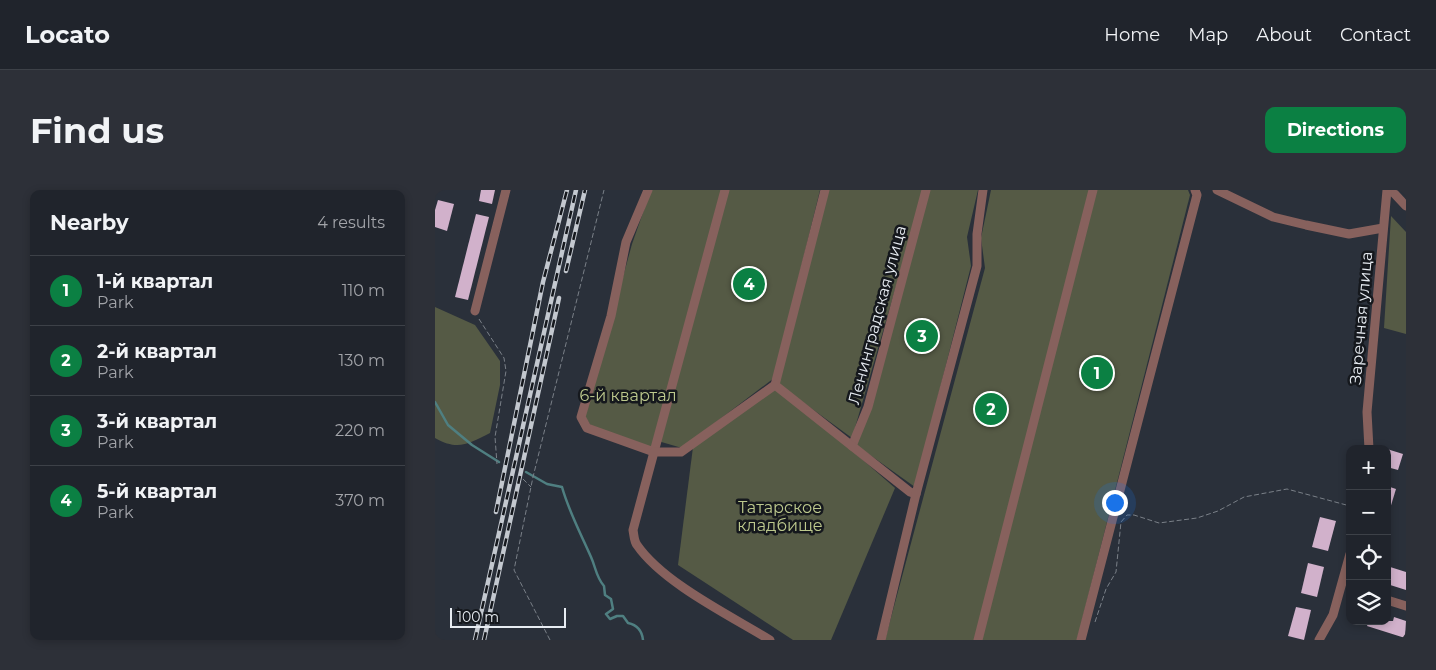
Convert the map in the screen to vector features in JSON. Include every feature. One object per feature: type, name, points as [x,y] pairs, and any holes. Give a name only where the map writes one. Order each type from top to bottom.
[{"type":"street","points":[[475,311],[506,190]]},
{"type":"street","points":[[648,190],[626,242],[611,316],[581,418],[587,428],[654,452],[681,452],[775,385],[825,190]]},
{"type":"street","points":[[725,190],[633,530],[636,544],[653,564],[691,591],[770,640]]},
{"type":"street","name":"Ленинградская улица","points":[[852,446],[868,407],[926,190]]},
{"type":"street","points":[[881,640],[916,494],[977,266],[977,234],[983,190]]},
{"type":"street","points":[[978,640],[1025,463],[1093,190]]},
{"type":"street","points":[[1081,640],[1197,195],[1195,190]]},
{"type":"street","points":[[1217,190],[1273,217],[1306,226],[1349,234],[1383,228]]},
{"type":"street","name":"Заречная улица","points":[[1369,445],[1367,412],[1387,190]]},
{"type":"street","points":[[1391,190],[1406,206]]},
{"type":"street","points":[[775,385],[910,492],[916,494]]},
{"type":"street","points":[[1319,640],[1345,588]]},
{"type":"street","points":[[1391,601],[1406,606]]},
{"type":"path","points":[[550,640],[514,570],[531,488],[605,190]]},
{"type":"path","points":[[475,311],[504,358],[507,371],[495,437],[497,464]]},
{"type":"path","points":[[523,479],[531,488]]},
{"type":"path","points":[[1093,626],[1106,589],[1116,572],[1121,522],[1127,515],[1134,515],[1159,523],[1197,518],[1218,511],[1244,496],[1287,489],[1346,505]]},
{"type":"green space","name":"6-й квартал","points":[[651,190],[723,190],[652,448],[591,426],[585,416],[632,244]]},
{"type":"green space","points":[[727,190],[820,190],[774,378],[682,448],[658,441]]},
{"type":"green space","points":[[828,190],[924,190],[852,438],[778,384]]},
{"type":"green space","points":[[930,190],[978,190],[967,237],[971,266],[915,487],[856,445]]},
{"type":"green space","points":[[991,190],[1090,190],[976,640],[885,640],[985,268],[981,238]]},
{"type":"green space","points":[[1096,190],[1188,190],[1190,195],[1077,640],[981,640]]},
{"type":"green space","points":[[1391,216],[1406,232],[1406,334],[1384,328]]},
{"type":"green space","points":[[435,307],[475,325],[500,361],[500,385],[490,433],[463,445],[450,444],[435,438]]},
{"type":"green space","name":"Татарское кладбище","points":[[775,388],[847,446],[895,488],[831,640],[793,640],[678,565],[693,447]]},
{"type":"building","points":[[481,190],[495,190],[492,204],[479,201]]},
{"type":"building","points":[[438,200],[454,204],[447,231],[435,227],[435,210]]},
{"type":"building","points":[[476,214],[489,217],[468,300],[455,297]]},
{"type":"building","points":[[1391,450],[1403,454],[1398,470],[1391,468]]},
{"type":"building","points":[[1391,487],[1396,489],[1391,505]]},
{"type":"building","points":[[1320,517],[1336,521],[1328,551],[1312,547]]},
{"type":"building","points":[[1308,563],[1324,567],[1317,597],[1301,593]]},
{"type":"building","points":[[1391,567],[1406,572],[1406,590],[1391,585]]},
{"type":"building","points":[[1296,607],[1311,610],[1304,640],[1288,636]]},
{"type":"building","points":[[1394,617],[1406,621],[1405,638],[1367,626],[1391,625],[1391,621],[1393,621]]},
{"type":"waterway","points":[[435,402],[448,425],[472,445],[499,462]]},
{"type":"waterway","points":[[526,472],[547,484],[562,487],[598,576],[604,586],[605,595],[611,599],[613,609],[606,614],[610,619],[623,616],[628,623],[639,628],[643,640]]},
{"type":"railway","points":[[496,512],[543,282],[567,190]]},
{"type":"railway","points":[[475,640],[576,190]]},
{"type":"railway","points":[[566,271],[585,190]]},
{"type":"railway","points":[[484,640],[559,298]]},
{"type":"place","name":"5-й квартал","points":[[749,284]]},
{"type":"place","name":"3-й квартал","points":[[922,336]]},
{"type":"place","name":"1-й квартал","points":[[1097,373]]},
{"type":"place","name":"2-й квартал","points":[[991,409]]}]
